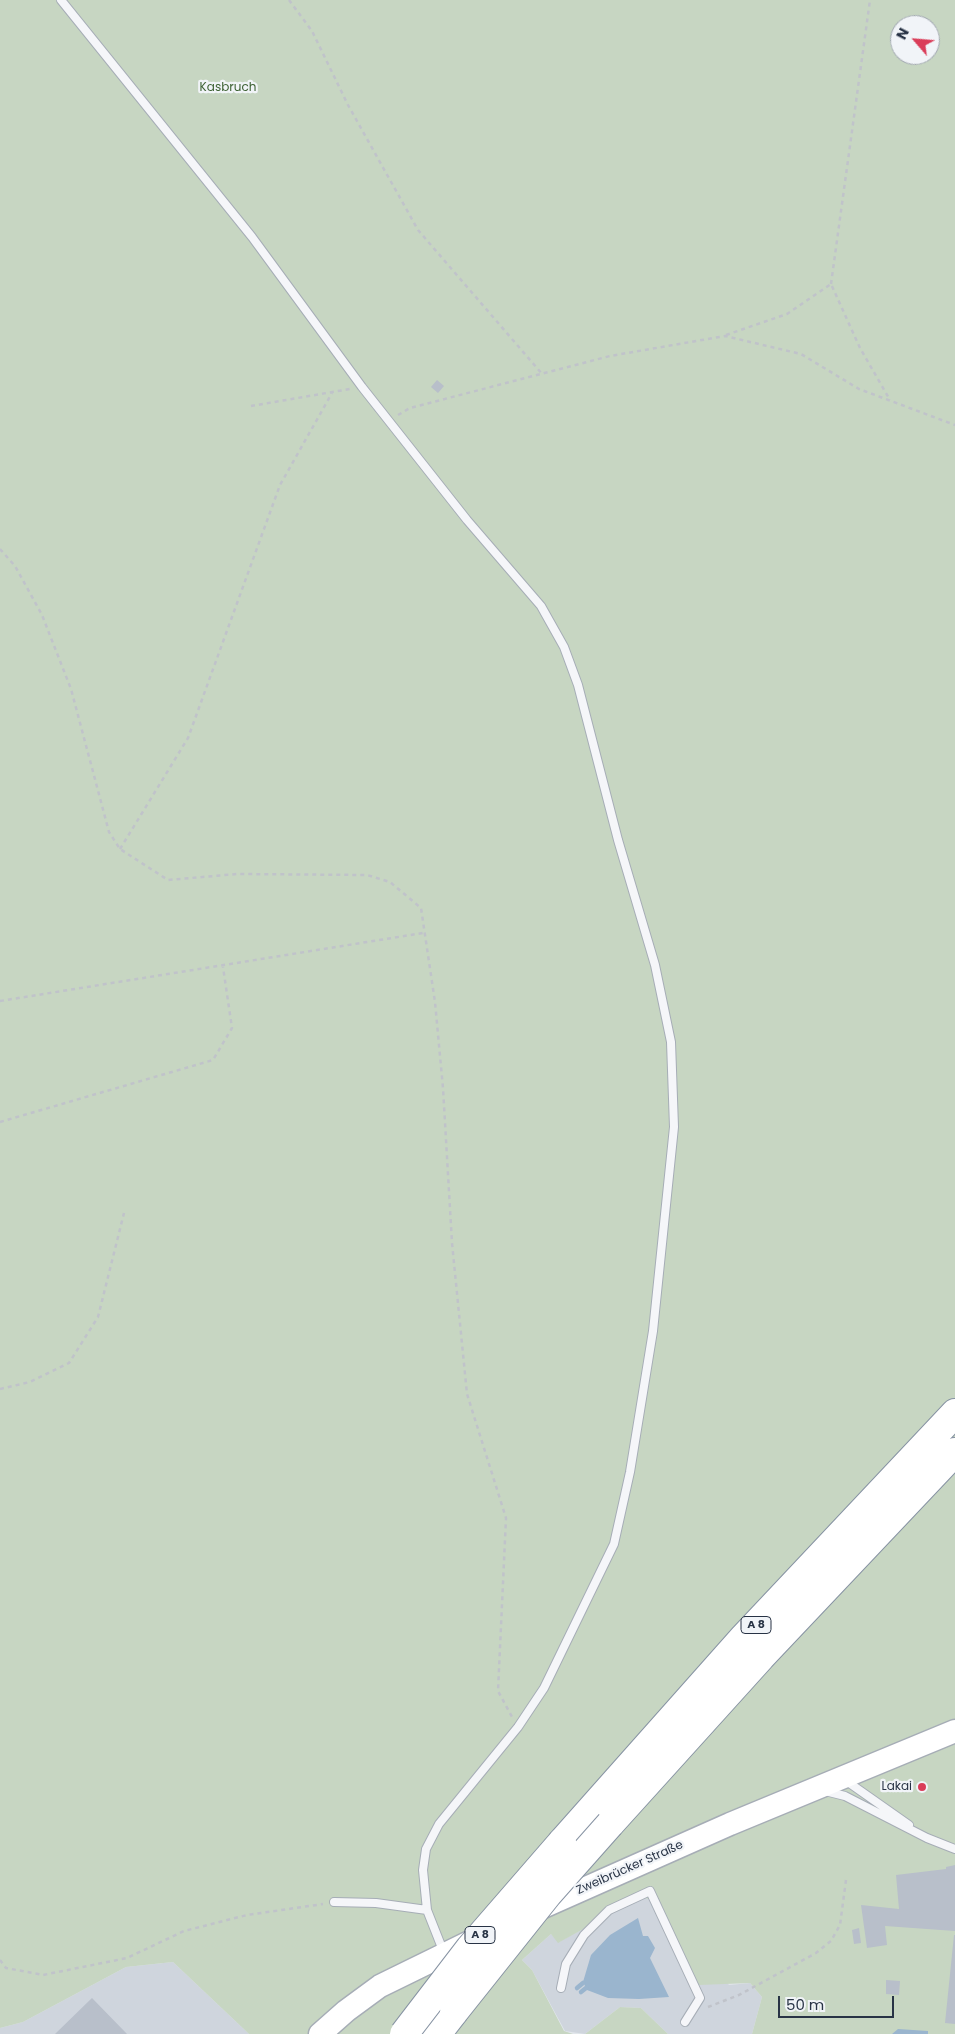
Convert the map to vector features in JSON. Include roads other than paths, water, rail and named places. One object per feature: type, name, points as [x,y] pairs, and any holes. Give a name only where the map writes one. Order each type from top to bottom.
[{"type":"highway","name":"A 8","points":[[404,2034],[470,1948],[562,1842],[744,1637],[955,1413]]},
{"type":"highway","name":"A 8","points":[[437,2034],[548,1894],[610,1824],[761,1657],[955,1452]]},
{"type":"main road","name":"Zweibrücker Straße","points":[[320,2034],[346,2010],[380,1986],[418,1965],[445,1955],[525,1915],[841,1777],[955,1731]]},
{"type":"lane","points":[[61,0],[252,237],[362,387],[467,520],[541,606],[564,647],[578,685],[618,840],[655,965],[672,1042],[674,1127],[653,1331],[630,1472],[614,1544],[544,1688],[518,1727],[439,1824],[426,1849],[423,1870],[428,1910],[445,1955]]},
{"type":"lane","points":[[841,1777],[927,1838]]},
{"type":"lane","points":[[808,1792],[829,1791],[845,1796],[927,1838],[955,1849]]},
{"type":"lane","points":[[560,1988],[566,1964],[584,1935],[609,1910],[650,1891],[700,1998],[685,2022]]},
{"type":"lane","points":[[334,1902],[376,1903],[428,1910]]},
{"type":"water","points":[[638,1918],[643,1936],[648,1936],[655,1948],[650,1958],[669,1997],[639,1999],[608,1998],[587,1990],[583,1982],[591,1955],[610,1935]]},
{"type":"water","points":[[898,2029],[928,2031],[928,2034],[892,2034]]},
{"type":"waterway","points":[[577,1988],[583,1983]]},
{"type":"waterway","points":[[581,1992],[586,1988]]},
{"type":"place","name":"Lakai","points":[[922,1787]]},
{"type":"park label","name":"Kasbruch","points":[[228,88]]}]
